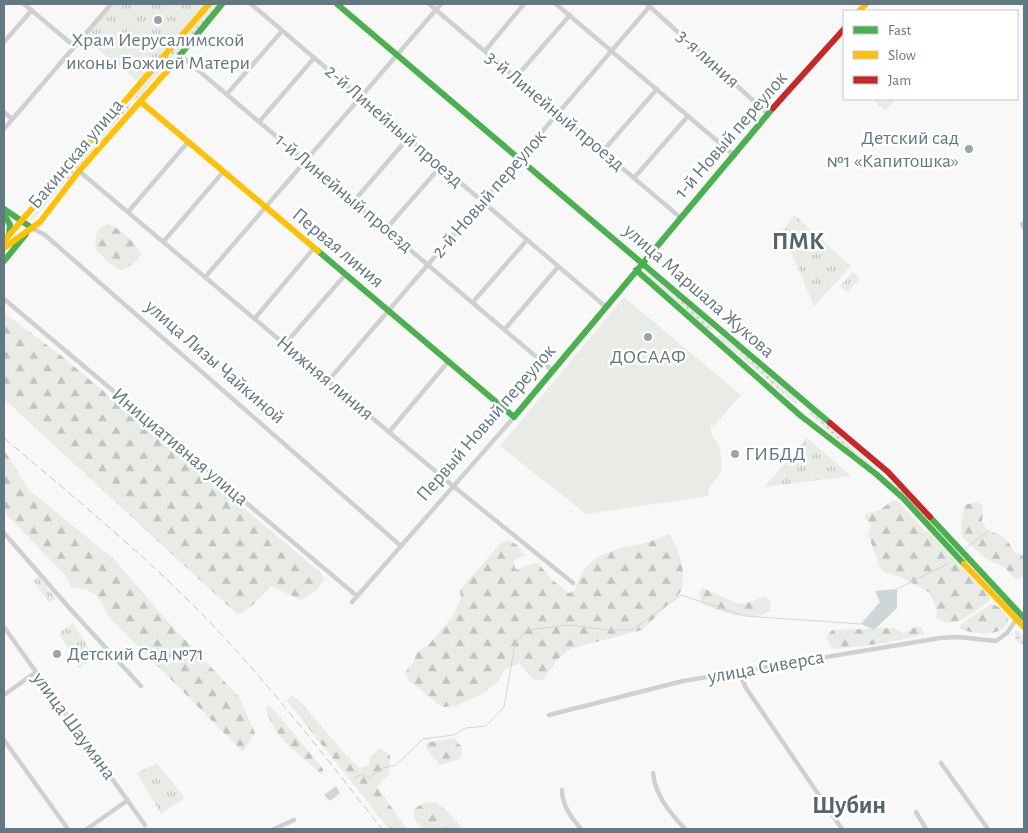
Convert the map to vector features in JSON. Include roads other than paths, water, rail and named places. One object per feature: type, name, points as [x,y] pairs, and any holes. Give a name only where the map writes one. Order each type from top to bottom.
[{"type":"main road","name":"Бакинская улица","points":[[7,243],[209,4]]},
{"type":"main road","name":"Бакинская улица","points":[[7,243],[32,228],[141,102],[222,4]]},
{"type":"main road","name":"улица Маршала Жукова","points":[[337,4],[910,492],[1022,616],[1024,627]]},
{"type":"main road","name":"1-й Новый переулок","points":[[642,263],[735,156],[768,114],[843,30]]},
{"type":"main road","name":"Первая линия","points":[[141,102],[514,417]]},
{"type":"main road","name":"улица Лизы Чайкиной","points":[[4,209],[32,228]]},
{"type":"main road","points":[[4,214],[10,225],[4,261]]},
{"type":"main road","name":"Первый Новый переулок","points":[[514,417],[642,263]]},
{"type":"main road","name":"улица Маршала Жукова","points":[[636,270],[801,416],[876,474],[903,498],[1022,616]]},
{"type":"main road","points":[[712,337],[719,329]]},
{"type":"main road","points":[[801,416],[809,407]]},
{"type":"street","points":[[24,4],[74,46]]},
{"type":"street","points":[[4,129],[111,4]]},
{"type":"street","name":"2-й Линейный проезд","points":[[251,4],[606,307]]},
{"type":"street","name":"3-й Линейный проезд","points":[[429,4],[681,218]]},
{"type":"street","points":[[206,276],[440,4]]},
{"type":"street","points":[[485,50],[524,4]]},
{"type":"street","points":[[556,4],[735,156]]},
{"type":"street","name":"2-й Новый переулок","points":[[328,381],[612,51],[649,5]]},
{"type":"street","name":"3-я линия","points":[[649,5],[768,114]]},
{"type":"street","points":[[4,42],[32,10]]},
{"type":"street","points":[[516,77],[570,15]]},
{"type":"street","points":[[226,94],[282,31]]},
{"type":"street","name":"1-й Линейный проезд","points":[[179,54],[553,371]]},
{"type":"street","points":[[259,122],[314,58]]},
{"type":"street","points":[[603,151],[657,89]]},
{"type":"street","points":[[4,112],[12,119]]},
{"type":"street","points":[[634,178],[688,116]]},
{"type":"street","points":[[354,201],[408,138]]},
{"type":"street","points":[[128,212],[188,142]]},
{"type":"street","points":[[386,229],[441,166]]},
{"type":"street","name":"Нижняя линия","points":[[80,171],[453,486],[574,583]]},
{"type":"street","points":[[164,242],[223,172]]},
{"type":"street","name":"улица Лизы Чайкиной","points":[[32,228],[45,234],[400,546]]},
{"type":"street","points":[[473,302],[527,240]]},
{"type":"street","points":[[255,318],[314,248]]},
{"type":"street","points":[[505,329],[558,267]]},
{"type":"street","points":[[285,344],[345,274]]},
{"type":"street","name":"Инициативная улица","points":[[4,299],[357,596]]},
{"type":"street","points":[[389,432],[448,362]]},
{"type":"street","name":"Первый Новый переулок","points":[[352,602],[514,417]]},
{"type":"street","points":[[4,533],[72,611],[142,686]]},
{"type":"street","name":"улица Сиверса","points":[[549,715],[683,682],[738,671],[940,638],[958,637],[999,640],[1022,616]]},
{"type":"street","name":"улица Шаумяна","points":[[4,627],[145,824]]},
{"type":"street","points":[[738,671],[746,688],[842,829]]},
{"type":"street","points":[[4,695],[36,672]]},
{"type":"street","points":[[4,740],[68,829]]},
{"type":"street","points":[[941,764],[988,829]]},
{"type":"street","points":[[653,773],[654,784],[661,797],[685,829]]},
{"type":"street","points":[[562,790],[562,798],[581,829]]},
{"type":"street","points":[[87,829],[128,800]]},
{"type":"street","points":[[916,812],[926,829]]},
{"type":"street","points":[[274,829],[294,820]]},
{"type":"waterway","points":[[966,548],[990,530]]},
{"type":"waterway","points":[[897,589],[949,563]]},
{"type":"waterway","points":[[355,777],[363,774],[369,778],[383,768],[396,765],[423,739],[454,735],[466,728],[486,726],[504,707],[515,644],[527,630],[568,625],[607,630],[632,630],[681,595],[745,616],[861,624]]},
{"type":"railway","points":[[4,438],[115,533],[195,607],[283,705],[382,829]]},
{"type":"place","name":"Храм Иерусалимской иконы Божией Матери","points":[[158,20]]},
{"type":"place","name":"Детский сад №1 «Капитошка»","points":[[969,149]]},
{"type":"place","name":"ДОСААФ","points":[[648,337]]},
{"type":"place","name":"ГИБДД","points":[[735,454]]},
{"type":"place","name":"Детский Сад №71","points":[[57,654]]},
{"type":"district","name":"ПМК","points":[[798,241]]},
{"type":"district","name":"Шубин","points":[[849,805]]}]
